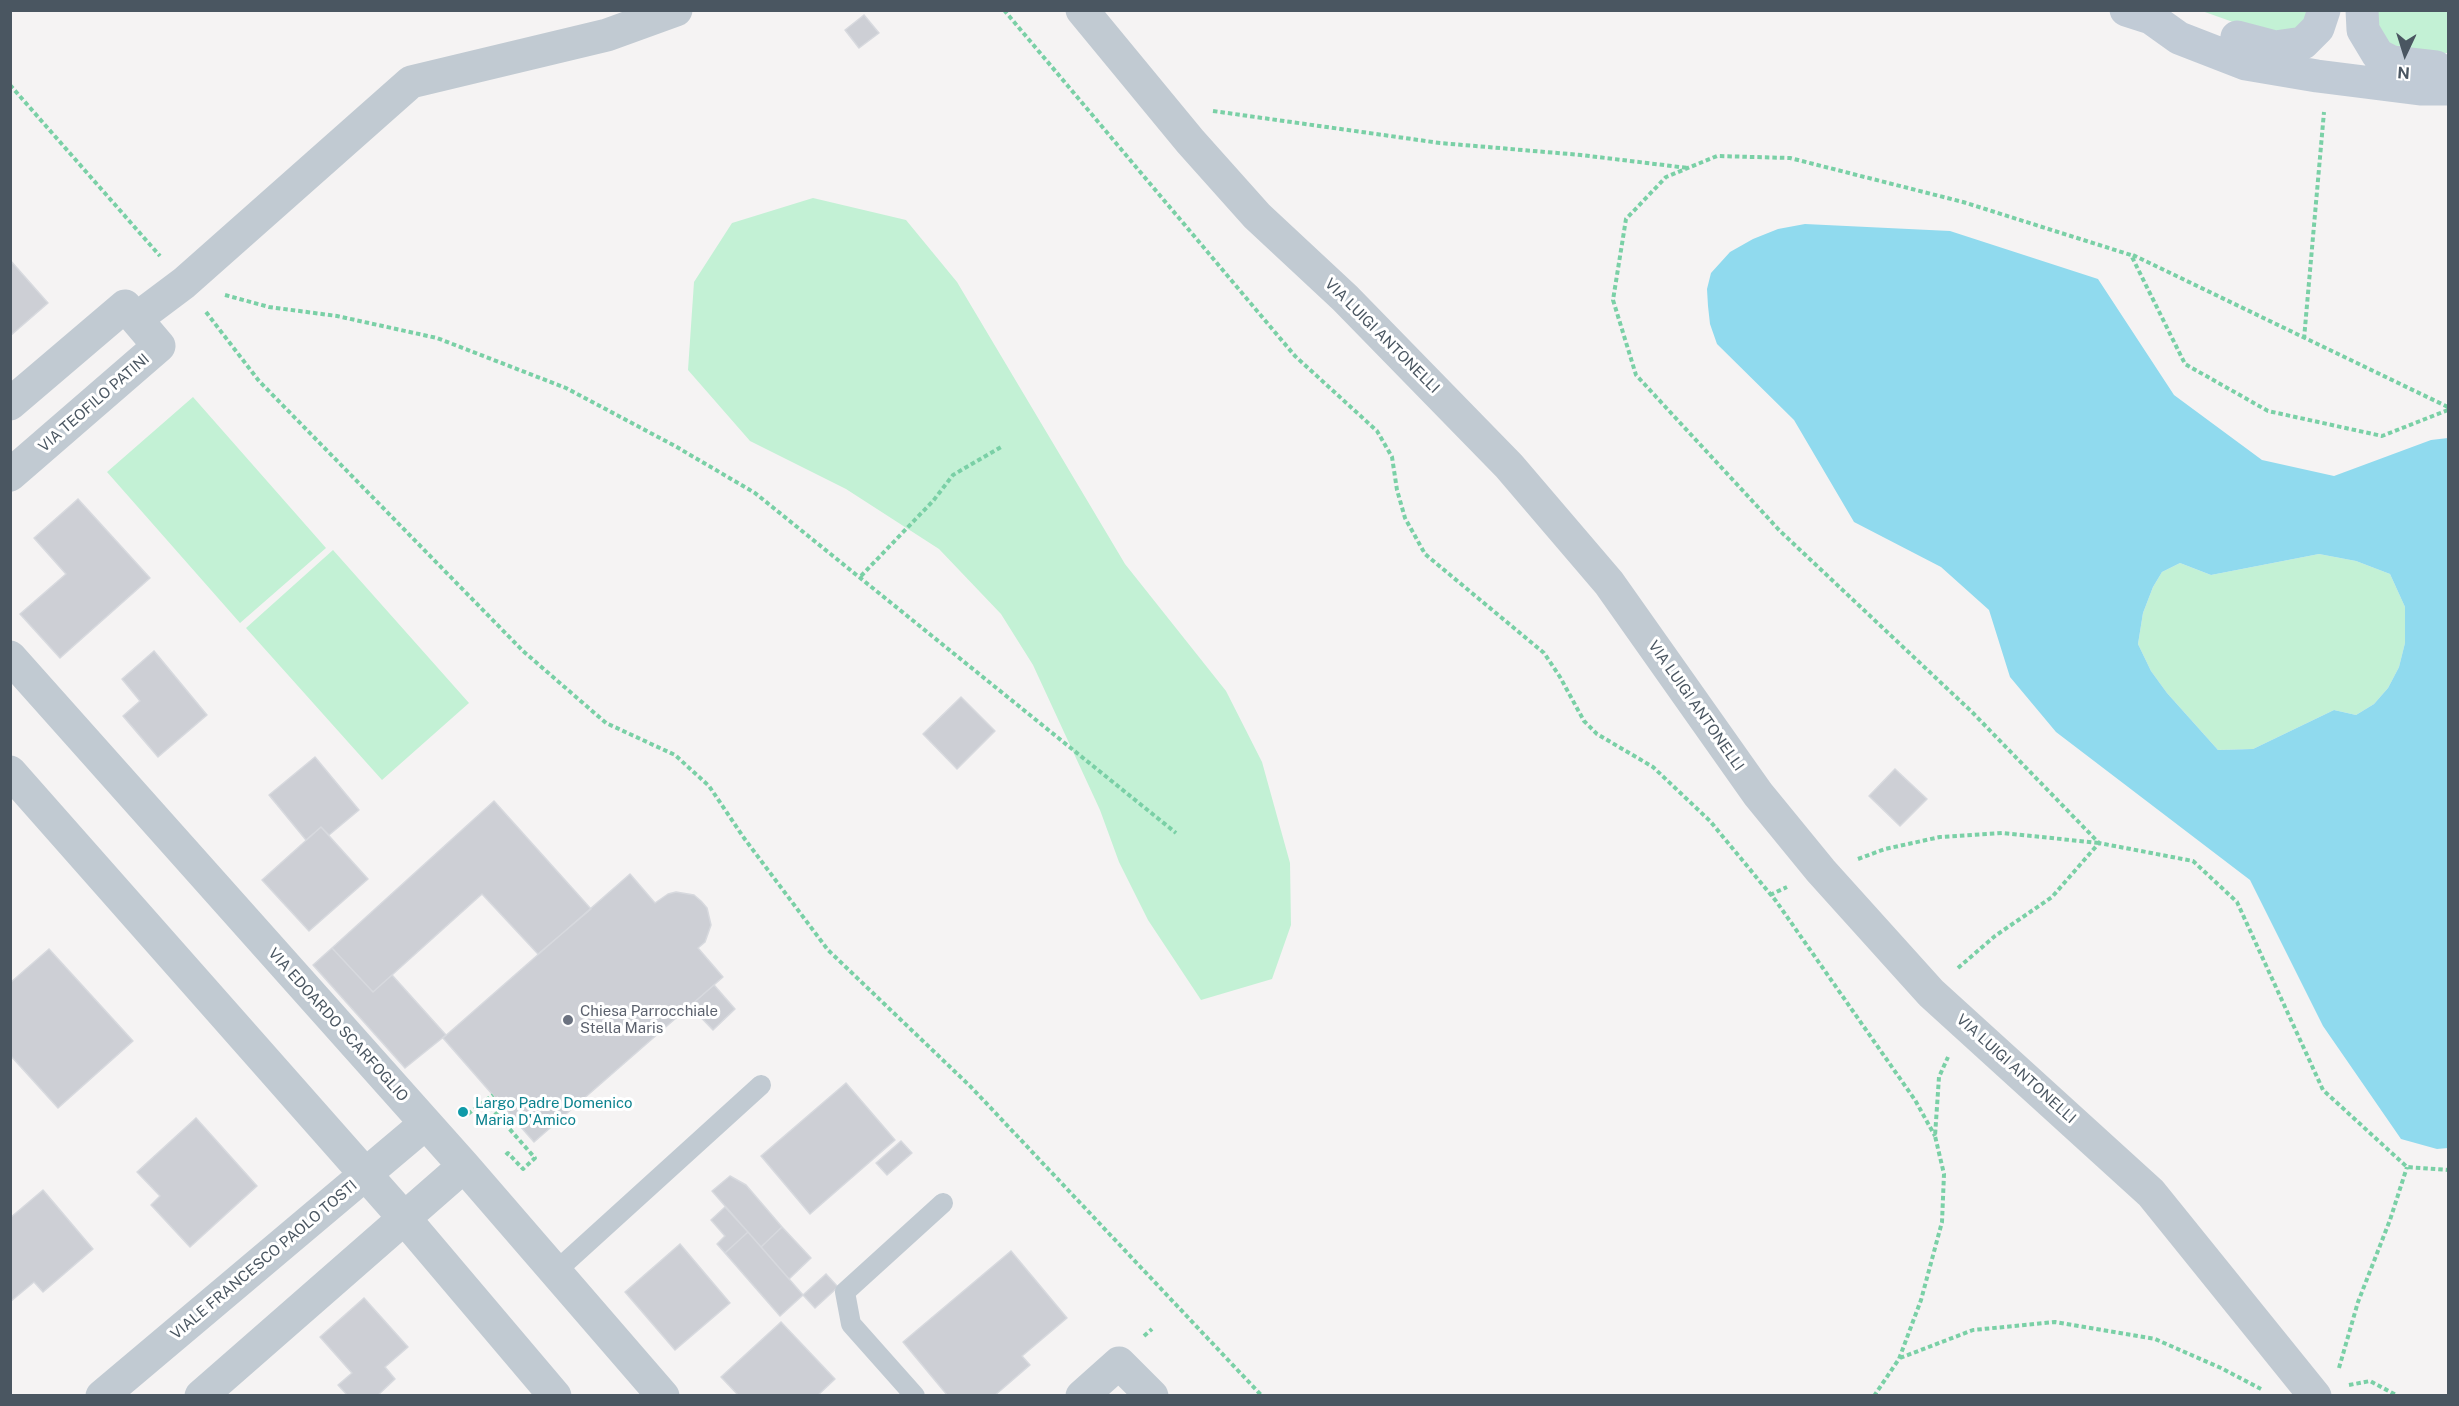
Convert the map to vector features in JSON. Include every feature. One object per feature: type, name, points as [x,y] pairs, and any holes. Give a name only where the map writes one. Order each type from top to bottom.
[{"type":"main road","points":[[2139,14],[2183,19],[2252,42],[2275,47],[2303,43],[2318,28],[2324,10]]},
{"type":"main road","points":[[2362,10],[2363,30],[2378,55],[2392,62],[2448,67]]},
{"type":"main road","points":[[2139,14],[2179,38],[2246,64],[2420,89],[2448,88]]},
{"type":"street","points":[[10,404],[125,306],[136,319],[184,283],[411,82],[607,35],[676,10]]},
{"type":"street","name":"VIA LUIGI ANTONELLI","points":[[1082,10],[1158,103],[1257,216],[1345,298],[1509,466],[1609,582],[1758,794],[1821,871],[1931,993],[2151,1193],[2333,1386]]},
{"type":"street","name":"VIA TEOFILO PATINI","points":[[10,475],[159,346],[136,319]]},
{"type":"street","name":"VIA EDOARDO SCARFOGLIO","points":[[10,657],[464,1166],[663,1395]]},
{"type":"street","points":[[10,772],[405,1219],[555,1395]]},
{"type":"street","name":"VIALE FRANCESCO PAOLO TOSTI","points":[[102,1395],[425,1124]]},
{"type":"street","points":[[201,1395],[464,1166]]},
{"type":"street","points":[[1082,1395],[1119,1363],[1152,1395]]},
{"type":"lane","points":[[555,1272],[761,1085]]},
{"type":"lane","points":[[915,1395],[851,1324],[845,1292],[943,1203]]},
{"type":"path","points":[[1004,10],[1295,356],[1377,431],[1392,457],[1397,490],[1405,518],[1425,554],[1544,653],[1584,721],[1597,734],[1653,766],[1710,821],[1770,895],[1915,1100],[1935,1136],[1944,1174],[1942,1222],[1921,1300],[1899,1359],[1874,1395]]},
{"type":"path","points":[[2304,339],[2325,116],[2317,76]]},
{"type":"path","points":[[10,85],[184,283],[259,381],[523,651],[606,723],[675,755],[709,786],[744,838],[828,950],[971,1087],[1262,1395]]},
{"type":"path","points":[[1158,103],[1440,143],[1581,155],[1689,168]]},
{"type":"path","points":[[2099,843],[1972,712],[1780,531],[1636,375],[1613,300],[1626,219],[1666,177],[1717,156],[1790,158],[1963,202],[2131,255],[2448,408]]},
{"type":"path","points":[[2131,255],[2185,364],[2268,411],[2382,436],[2448,408]]},
{"type":"path","points":[[184,283],[269,307],[337,316],[437,338],[566,388],[755,493],[861,576],[1176,833]]},
{"type":"path","points":[[861,576],[933,501],[953,475],[1001,447]]},
{"type":"path","points":[[1770,895],[1821,871],[1886,849],[1940,837],[2003,834],[2099,843],[2193,861],[2237,902],[2323,1090],[2407,1167],[2448,1170]]},
{"type":"path","points":[[1931,993],[1995,936],[2052,897],[2099,843]]},
{"type":"path","points":[[1935,1136],[1939,1077],[1965,1023]]},
{"type":"path","points":[[478,1108],[493,1095]]},
{"type":"path","points":[[485,1101],[535,1158],[523,1169],[508,1153]]},
{"type":"path","points":[[2398,1395],[2370,1381],[2333,1386],[2358,1302],[2390,1220],[2407,1167]]},
{"type":"path","points":[[1899,1359],[1973,1330],[2055,1322],[2155,1339],[2221,1368],[2263,1390]]},
{"type":"green space","points":[[2376,10],[2448,11],[2448,53],[2414,54],[2387,42],[2380,33]]},
{"type":"green space","points":[[2202,11],[2311,11],[2300,27],[2279,32],[2233,22]]},
{"type":"green space","points":[[813,198],[906,220],[957,282],[1125,564],[1226,691],[1262,762],[1290,863],[1291,925],[1272,979],[1201,1000],[1148,920],[1119,862],[1100,810],[1033,665],[1001,614],[939,549],[846,489],[750,441],[688,370],[694,282],[732,223]]},
{"type":"green space","points":[[193,397],[326,548],[240,623],[107,472]]},
{"type":"green space","points":[[333,550],[469,703],[382,780],[246,628]]},
{"type":"green space","points":[[2319,554],[2356,561],[2390,574],[2405,607],[2405,643],[2399,667],[2388,688],[2374,704],[2356,715],[2334,710],[2253,749],[2218,750],[2167,693],[2151,671],[2138,644],[2143,613],[2153,587],[2162,572],[2180,563],[2211,575]]},
{"type":"water","points":[[1805,224],[1950,231],[2098,279],[2174,395],[2262,460],[2334,476],[2431,440],[2448,438],[2448,1148],[2437,1149],[2401,1139],[2323,1026],[2250,880],[2056,732],[2010,677],[1989,610],[1941,567],[1854,522],[1794,420],[1717,344],[1710,324],[1708,306],[1707,289],[1711,273],[1730,252],[1778,229]],"holes":[[[2319,554],[2356,561],[2390,574],[2405,607],[2405,643],[2399,667],[2388,688],[2374,704],[2356,715],[2334,710],[2253,749],[2218,750],[2167,693],[2151,671],[2138,644],[2143,613],[2153,587],[2162,572],[2180,563],[2211,575]]]},
{"type":"building","points":[[864,15],[879,33],[859,48],[845,30]]},
{"type":"building","points":[[10,260],[48,303],[10,336]]},
{"type":"building","points":[[78,499],[150,578],[60,658],[20,614],[66,574],[34,538]]},
{"type":"building","points":[[154,651],[207,715],[158,757],[123,716],[140,701],[122,679]]},
{"type":"building","points":[[961,697],[995,731],[957,769],[923,734]]},
{"type":"building","points":[[315,757],[359,810],[329,835],[321,827],[306,840],[269,795]]},
{"type":"building","points":[[1895,769],[1927,799],[1900,826],[1869,796]]},
{"type":"building","points":[[494,801],[591,909],[538,954],[482,894],[373,992],[332,948]]},
{"type":"building","points":[[321,827],[368,879],[309,931],[262,880]]},
{"type":"building","name":"Chiesa Parrocchiale Stella Maris","points":[[630,874],[655,903],[668,894],[676,892],[694,895],[701,901],[707,908],[711,925],[705,942],[698,948],[723,977],[534,1142],[443,1038]]},
{"type":"building","points":[[332,948],[373,992],[392,975],[446,1035],[405,1068],[313,965]]},
{"type":"building","points":[[49,949],[133,1041],[58,1108],[10,1055],[10,983]]},
{"type":"building","points":[[714,985],[735,1009],[713,1030],[690,1006]]},
{"type":"building","points":[[846,1083],[895,1140],[810,1214],[761,1156]]},
{"type":"building","points":[[196,1118],[257,1186],[190,1247],[151,1205],[160,1196],[137,1172]]},
{"type":"building","points":[[901,1141],[912,1153],[887,1175],[876,1163]]},
{"type":"building","points":[[730,1176],[746,1185],[782,1227],[761,1247],[712,1191]]},
{"type":"building","points":[[43,1190],[93,1249],[43,1292],[34,1282],[10,1302],[10,1218]]},
{"type":"building","points":[[725,1207],[748,1232],[725,1253],[717,1244],[725,1236],[711,1220]]},
{"type":"building","points":[[782,1227],[811,1258],[789,1279],[761,1247]]},
{"type":"building","points":[[748,1232],[803,1295],[780,1316],[725,1253]]},
{"type":"building","points":[[680,1244],[730,1303],[675,1350],[625,1292]]},
{"type":"building","points":[[1011,1251],[1067,1318],[1022,1356],[1030,1365],[994,1396],[948,1396],[903,1342]]},
{"type":"building","points":[[826,1274],[838,1287],[815,1308],[803,1295]]},
{"type":"building","points":[[364,1298],[408,1347],[385,1367],[395,1379],[377,1396],[348,1396],[338,1385],[352,1373],[320,1337]]},
{"type":"building","points":[[781,1322],[835,1379],[817,1396],[739,1396],[721,1377]]},
{"type":"place","name":"Chiesa Parrocchiale Stella Maris","points":[[568,1020]]},
{"type":"place","name":"Largo Padre Domenico Maria D'Amico","points":[[463,1112]]}]
